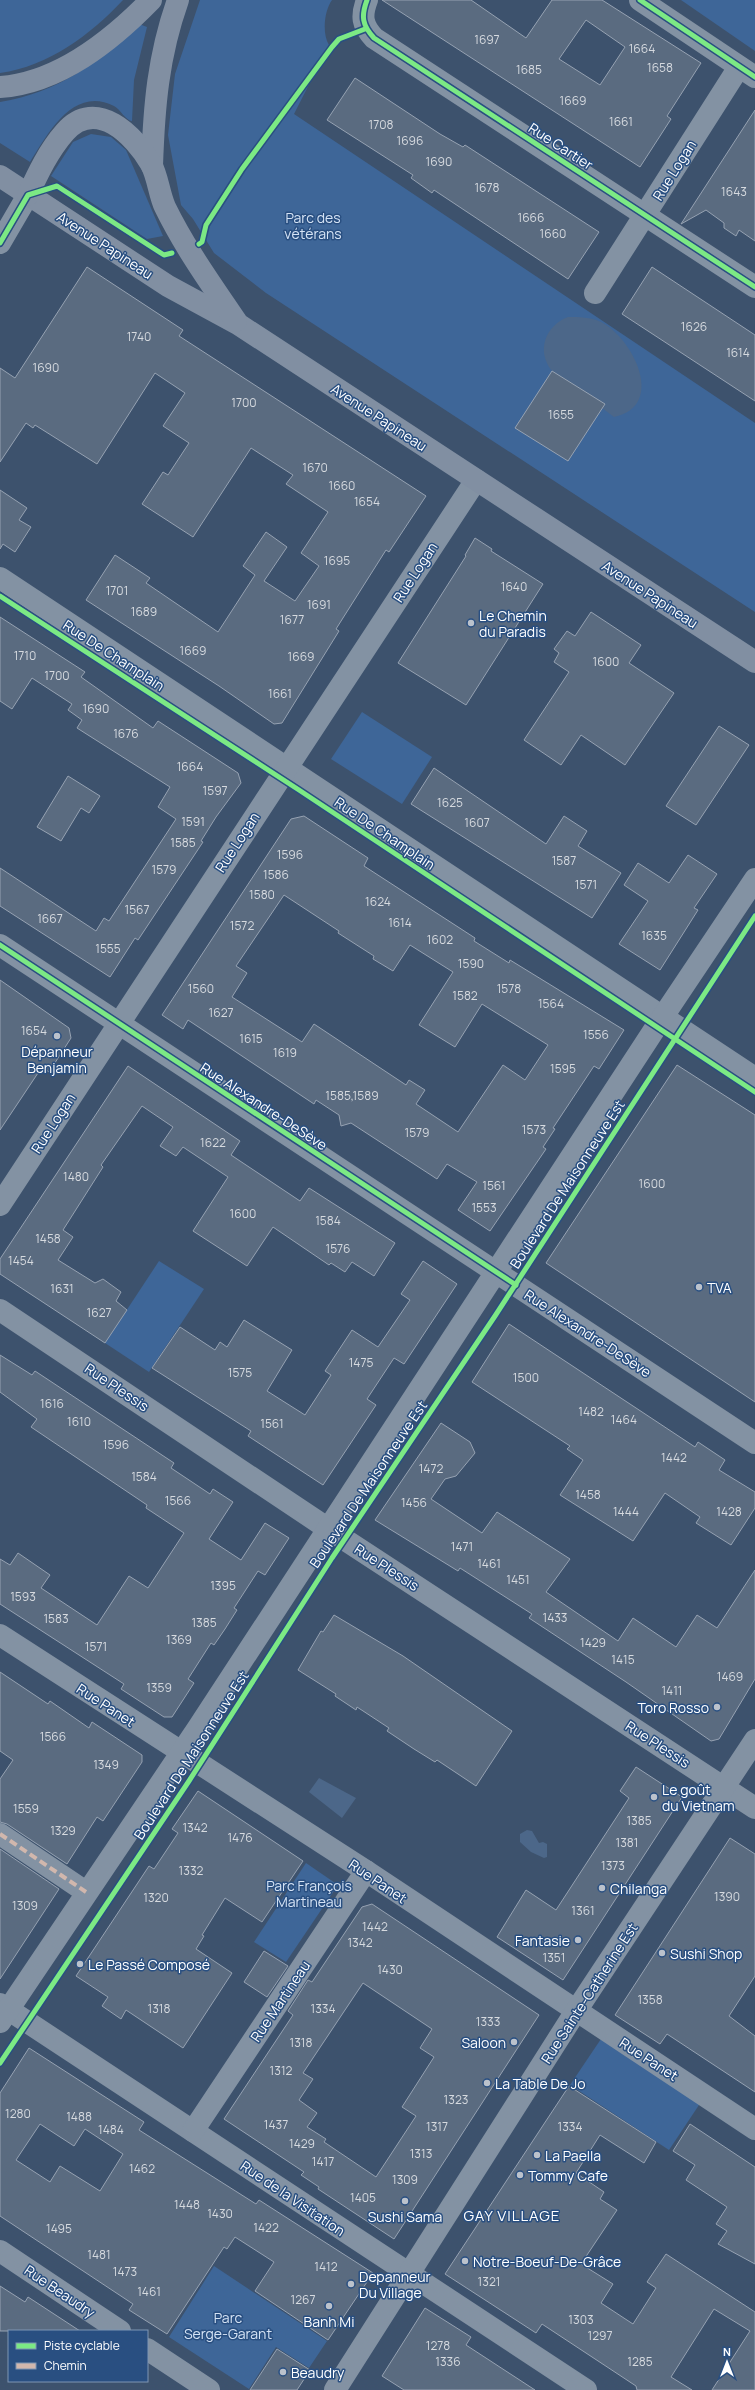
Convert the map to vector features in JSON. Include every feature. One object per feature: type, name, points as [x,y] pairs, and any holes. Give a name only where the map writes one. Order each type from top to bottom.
[{"type":"main road","points":[[0,87],[34,82],[68,66],[110,37],[150,0]]},
{"type":"main road","points":[[152,166],[158,70],[169,25],[178,0]]},
{"type":"main road","points":[[28,195],[41,166],[65,131],[80,121],[96,118],[115,123],[135,139],[152,166],[164,206],[187,248],[238,324]]},
{"type":"main road","name":"Avenue Papineau","points":[[0,176],[168,286],[238,324],[755,662]]},
{"type":"street","points":[[640,0],[747,72]]},
{"type":"street","name":"Rue Cartier","points":[[364,9],[365,29],[374,38],[755,287]]},
{"type":"street","name":"Rue Logan","points":[[595,293],[646,215],[747,72]]},
{"type":"street","points":[[0,243],[28,195]]},
{"type":"street","name":"Rue Logan","points":[[0,1205],[118,1023],[476,480]]},
{"type":"street","name":"Rue De Champlain","points":[[0,578],[286,769],[755,1078]]},
{"type":"street","name":"Boulevard De Maisonneuve Est","points":[[3,2012],[181,1752],[662,1017],[755,879]]},
{"type":"street","name":"Rue Alexandre-DeSève","points":[[0,945],[755,1443]]},
{"type":"street","name":"Rue Plessis","points":[[0,1310],[327,1528],[755,1808]]},
{"type":"street","name":"Rue Panet","points":[[0,1635],[366,1871],[755,2129]]},
{"type":"street","name":"Rue Sainte-Catherine Est","points":[[335,2390],[576,2011],[755,1740]]},
{"type":"street","points":[[0,1834],[86,1892]]},
{"type":"street","name":"Rue Martineau","points":[[193,2131],[366,1871]]},
{"type":"street","name":"Rue de la Visitation","points":[[3,2012],[193,2131],[586,2390]]},
{"type":"street","name":"Rue Beaudry","points":[[0,2251],[118,2330]]},
{"type":"street","points":[[148,2350],[209,2390]]},
{"type":"green space","points":[[0,0],[123,0],[97,25],[68,47],[35,64],[0,73]]},
{"type":"green space","name":"Parc des vétérans","points":[[200,0],[332,0],[327,10],[325,22],[325,35],[329,45],[294,114],[755,423],[755,612],[266,293],[214,253],[193,219],[181,205],[168,135],[175,74]]},
{"type":"green space","points":[[681,0],[755,0],[755,51]]},
{"type":"green space","points":[[139,24],[147,27],[134,80],[132,121],[114,106],[99,101],[86,102],[74,107],[63,116],[53,127],[30,162],[0,143],[0,102],[41,91],[76,74],[92,64]]},
{"type":"green space","points":[[91,134],[111,137],[126,150],[163,236],[147,239],[51,176],[73,142]]},
{"type":"green space","points":[[362,712],[432,757],[402,804],[331,759]]},
{"type":"green space","points":[[159,1261],[204,1289],[149,1372],[105,1343]]},
{"type":"green space","name":"Parc François Martineau","points":[[306,1863],[338,1885],[286,1962],[254,1942]]},
{"type":"green space","points":[[603,2036],[701,2102],[669,2150],[570,2085]]},
{"type":"green space","name":"Parc Serge-Garant","points":[[214,2266],[327,2341],[309,2368],[276,2347],[249,2389],[169,2337]]},
{"type":"shaded area","points":[[568,317],[580,317],[597,320],[613,330],[624,342],[633,356],[639,371],[642,386],[639,400],[630,410],[614,417],[602,408],[604,404],[552,371],[547,363],[545,355],[545,340],[554,326]]},
{"type":"shaded area","points":[[319,1778],[356,1798],[342,1818],[309,1792]]},
{"type":"shaded area","points":[[527,1830],[532,1831],[539,1843],[543,1842],[547,1844],[547,1857],[544,1858],[531,1852],[520,1842],[520,1834]]},
{"type":"building","points":[[382,0],[471,0],[526,38],[552,0],[602,0],[701,63],[667,116],[671,119],[640,167]],"holes":[[[586,20],[625,47],[600,85],[559,59]]]},
{"type":"building","points":[[355,78],[440,134],[463,147],[465,145],[599,232],[568,279],[434,190],[432,193],[411,178],[413,175],[327,120]]},
{"type":"building","points":[[755,110],[755,241],[739,230],[736,236],[724,228],[724,223],[706,210],[681,224]]},
{"type":"building","points":[[87,267],[183,330],[179,336],[426,496],[389,552],[386,550],[336,629],[339,631],[282,723],[274,724],[219,686],[86,600],[115,555],[150,578],[146,583],[218,632],[255,575],[243,566],[266,532],[287,547],[264,581],[295,601],[319,566],[301,553],[328,512],[286,484],[293,475],[251,448],[193,537],[142,504],[163,472],[168,475],[189,443],[163,426],[185,393],[155,373],[97,464],[35,425],[33,428],[26,423],[0,462],[0,368],[15,378]]},
{"type":"building","points":[[652,267],[755,335],[755,401],[622,314]]},
{"type":"building","points":[[552,371],[605,404],[568,461],[515,428]]},
{"type":"building","points":[[0,490],[27,508],[19,520],[31,527],[15,552],[3,544],[0,549]]},
{"type":"building","name":"Le Chemin du Paradis","points":[[475,538],[492,549],[491,551],[543,584],[466,705],[398,663],[466,556],[465,555]]},
{"type":"building","points":[[591,612],[641,645],[629,663],[674,693],[625,765],[581,735],[561,765],[524,740],[569,672],[554,662],[559,653],[554,649],[567,631],[575,636]]},
{"type":"building","points":[[0,617],[85,672],[81,677],[153,728],[158,721],[238,773],[241,783],[216,817],[201,841],[203,842],[138,940],[135,938],[110,977],[0,906],[0,868],[96,931],[104,918],[109,921],[176,819],[158,807],[170,787],[77,728],[82,720],[68,710],[72,704],[32,678],[12,709],[0,701]]},
{"type":"building","points":[[719,726],[749,745],[696,825],[666,806]]},
{"type":"building","points":[[434,768],[546,844],[564,816],[587,831],[578,846],[621,873],[592,918],[411,804]]},
{"type":"building","points":[[68,776],[100,796],[89,813],[81,808],[61,841],[37,827]]},
{"type":"building","points":[[304,816],[368,858],[364,866],[475,938],[474,941],[509,963],[510,960],[624,1030],[599,1069],[594,1066],[553,1128],[555,1129],[543,1147],[546,1149],[490,1231],[458,1210],[477,1182],[447,1164],[437,1179],[351,1123],[341,1126],[339,1115],[316,1100],[314,1104],[188,1020],[183,1029],[162,1015],[291,819]],"holes":[[[284,895],[339,931],[338,933],[374,956],[373,959],[393,971],[410,945],[453,972],[419,1025],[455,1047],[482,1004],[548,1045],[525,1080],[503,1065],[458,1132],[416,1104],[425,1090],[409,1080],[406,1085],[314,1024],[302,1042],[232,997],[247,973],[236,966]]]},
{"type":"building","points":[[688,855],[717,874],[694,908],[698,910],[660,970],[619,944],[648,901],[624,885],[638,863],[669,883]]},
{"type":"building","points":[[0,980],[69,1028],[71,1038],[49,1072],[42,1067],[0,1130]]},
{"type":"building","points":[[677,1065],[755,1115],[755,1402],[546,1263]]},
{"type":"building","points":[[128,1066],[240,1141],[231,1155],[300,1201],[309,1188],[395,1243],[374,1276],[352,1262],[345,1272],[331,1263],[329,1265],[273,1227],[247,1266],[193,1231],[228,1177],[183,1147],[176,1156],[160,1146],[173,1127],[142,1106],[101,1165],[103,1167],[63,1230],[73,1237],[58,1260],[95,1283],[103,1279],[121,1292],[116,1301],[127,1310],[105,1343],[0,1274],[0,1259]]},
{"type":"building","points":[[423,1261],[457,1284],[404,1364],[394,1358],[367,1399],[376,1405],[323,1485],[248,1436],[251,1431],[152,1368],[180,1327],[215,1350],[220,1342],[227,1347],[244,1320],[292,1350],[267,1391],[305,1415],[331,1375],[325,1371],[352,1330],[378,1347],[410,1300],[401,1294]]},
{"type":"building","points":[[509,1324],[695,1447],[698,1442],[725,1460],[719,1470],[755,1492],[755,1508],[731,1545],[696,1523],[700,1517],[665,1493],[633,1541],[560,1495],[583,1460],[567,1449],[570,1446],[472,1382]]},
{"type":"building","points":[[0,1355],[32,1375],[35,1371],[174,1463],[171,1468],[210,1494],[213,1489],[233,1502],[209,1539],[241,1560],[265,1523],[289,1538],[265,1575],[258,1571],[234,1608],[237,1610],[225,1629],[214,1645],[211,1643],[188,1679],[194,1683],[172,1717],[164,1717],[121,1689],[124,1684],[0,1604],[0,1559],[10,1565],[18,1553],[50,1575],[41,1588],[97,1625],[129,1576],[148,1588],[184,1533],[146,1508],[147,1505],[31,1427],[37,1419],[0,1392]]},
{"type":"building","points":[[441,1423],[470,1442],[475,1453],[456,1476],[445,1479],[431,1499],[482,1533],[497,1512],[570,1559],[546,1592],[618,1641],[633,1618],[676,1647],[697,1615],[717,1628],[755,1570],[755,1679],[719,1739],[711,1741],[626,1682],[529,1618],[532,1614],[460,1568],[458,1571],[375,1520]]},
{"type":"building","points":[[334,1615],[403,1656],[512,1731],[476,1786],[437,1760],[435,1762],[414,1749],[387,1731],[389,1728],[357,1707],[356,1710],[335,1696],[336,1694],[298,1670],[321,1631],[323,1632]]},
{"type":"building","points":[[0,1672],[48,1704],[50,1701],[89,1728],[92,1722],[142,1755],[142,1762],[103,1821],[97,1817],[67,1864],[7,1824],[0,1822],[0,1779],[13,1760],[0,1751]]},
{"type":"building","points":[[636,1767],[682,1797],[563,1980],[497,1937],[526,1890],[556,1910],[629,1798],[620,1791]]},
{"type":"building","points":[[198,1791],[303,1861],[262,1922],[225,1898],[202,1935],[204,1936],[196,1949],[232,1973],[183,2048],[126,2010],[121,2019],[102,2006],[108,1997],[76,1976],[149,1866],[154,1869],[178,1833],[172,1829]]},
{"type":"building","points":[[730,1838],[755,1854],[755,1976],[729,2016],[755,2036],[755,2092],[667,2034],[660,2044],[615,2015]]},
{"type":"building","points":[[0,1849],[59,1889],[0,1979]]},
{"type":"building","points":[[372,1904],[539,2015],[394,2239],[318,2189],[319,2187],[301,2175],[304,2172],[224,2119],[293,2015],[288,2011],[308,1980],[312,1982],[362,1907]],"holes":[[[363,1983],[432,2029],[420,2048],[434,2057],[402,2107],[416,2116],[376,2177],[324,2142],[326,2139],[307,2127],[317,2113],[299,2100],[313,2079],[303,2073]]]},
{"type":"building","points":[[264,1951],[288,1966],[267,1997],[244,1982]]},
{"type":"building","points":[[29,2048],[144,2122],[139,2130],[256,2204],[259,2200],[373,2273],[328,2340],[255,2291],[274,2262],[235,2237],[227,2249],[224,2247],[167,2334],[129,2310],[133,2304],[0,2216],[0,2093]],"holes":[[[40,2124],[74,2146],[85,2129],[123,2154],[100,2191],[60,2166],[50,2182],[16,2160]]]},
{"type":"building","points":[[569,2086],[656,2142],[644,2163],[600,2135],[576,2173],[604,2192],[600,2199],[617,2210],[581,2264],[613,2284],[601,2303],[633,2324],[656,2288],[647,2282],[666,2254],[755,2312],[755,2390],[712,2390],[750,2331],[714,2309],[671,2377],[692,2390],[637,2390],[636,2386],[542,2324],[536,2333],[445,2274]]},
{"type":"building","points":[[690,2124],[755,2167],[755,2264],[718,2244],[727,2231],[716,2224],[727,2207],[686,2180],[695,2165],[673,2151]]},
{"type":"building","points":[[0,2286],[25,2302],[28,2297],[78,2330],[8,2330],[0,2331]]},
{"type":"building","points":[[425,2308],[471,2337],[466,2345],[535,2390],[404,2390],[382,2376]]},
{"type":"building","name":"Beaudry","points":[[277,2349],[310,2370],[297,2390],[250,2390]]},
{"type":"marked path","points":[[0,1834],[86,1892]]},
{"type":"cycle path","points":[[367,0],[363,16],[367,29],[374,38],[755,287]]},
{"type":"cycle path","points":[[640,0],[755,77]]},
{"type":"cycle path","points":[[199,244],[202,242],[206,225],[242,169],[332,47],[339,39],[365,29]]},
{"type":"cycle path","points":[[0,243],[28,195],[57,186],[164,255],[172,253]]},
{"type":"cycle path","points":[[0,596],[299,790],[755,1092]]},
{"type":"cycle path","points":[[0,2063],[189,1781],[332,1558],[495,1316],[755,916]]},
{"type":"cycle path","points":[[0,945],[516,1285]]},
{"type":"place","name":"Le Chemin du Paradis","points":[[471,623]]},
{"type":"place","name":"Dépanneur Benjamin","points":[[57,1036]]},
{"type":"place","name":"TVA","points":[[699,1287]]},
{"type":"place","name":"Toro Rosso","points":[[717,1707]]},
{"type":"place","name":"Le goût du Vietnam","points":[[654,1797]]},
{"type":"place","name":"Chilanga","points":[[602,1888]]},
{"type":"place","name":"Fantasie","points":[[578,1940]]},
{"type":"place","name":"Sushi Shop","points":[[662,1953]]},
{"type":"place","name":"Le Passé Composé","points":[[80,1964]]},
{"type":"place","name":"Saloon","points":[[514,2042]]},
{"type":"place","name":"La Table De Jo","points":[[487,2083]]},
{"type":"place","name":"La Paella","points":[[537,2155]]},
{"type":"place","name":"Tommy Cafe","points":[[520,2175]]},
{"type":"place","name":"Sushi Sama","points":[[405,2201]]},
{"type":"place","name":"Notre-Boeuf-De-Grâce","points":[[465,2261]]},
{"type":"place","name":"Depanneur Du Village","points":[[351,2284]]},
{"type":"place","name":"Banh Mi","points":[[329,2306]]},
{"type":"place","name":"Beaudry","points":[[283,2372]]},
{"type":"district","name":"GAY VILLAGE","points":[[512,2215]]}]
